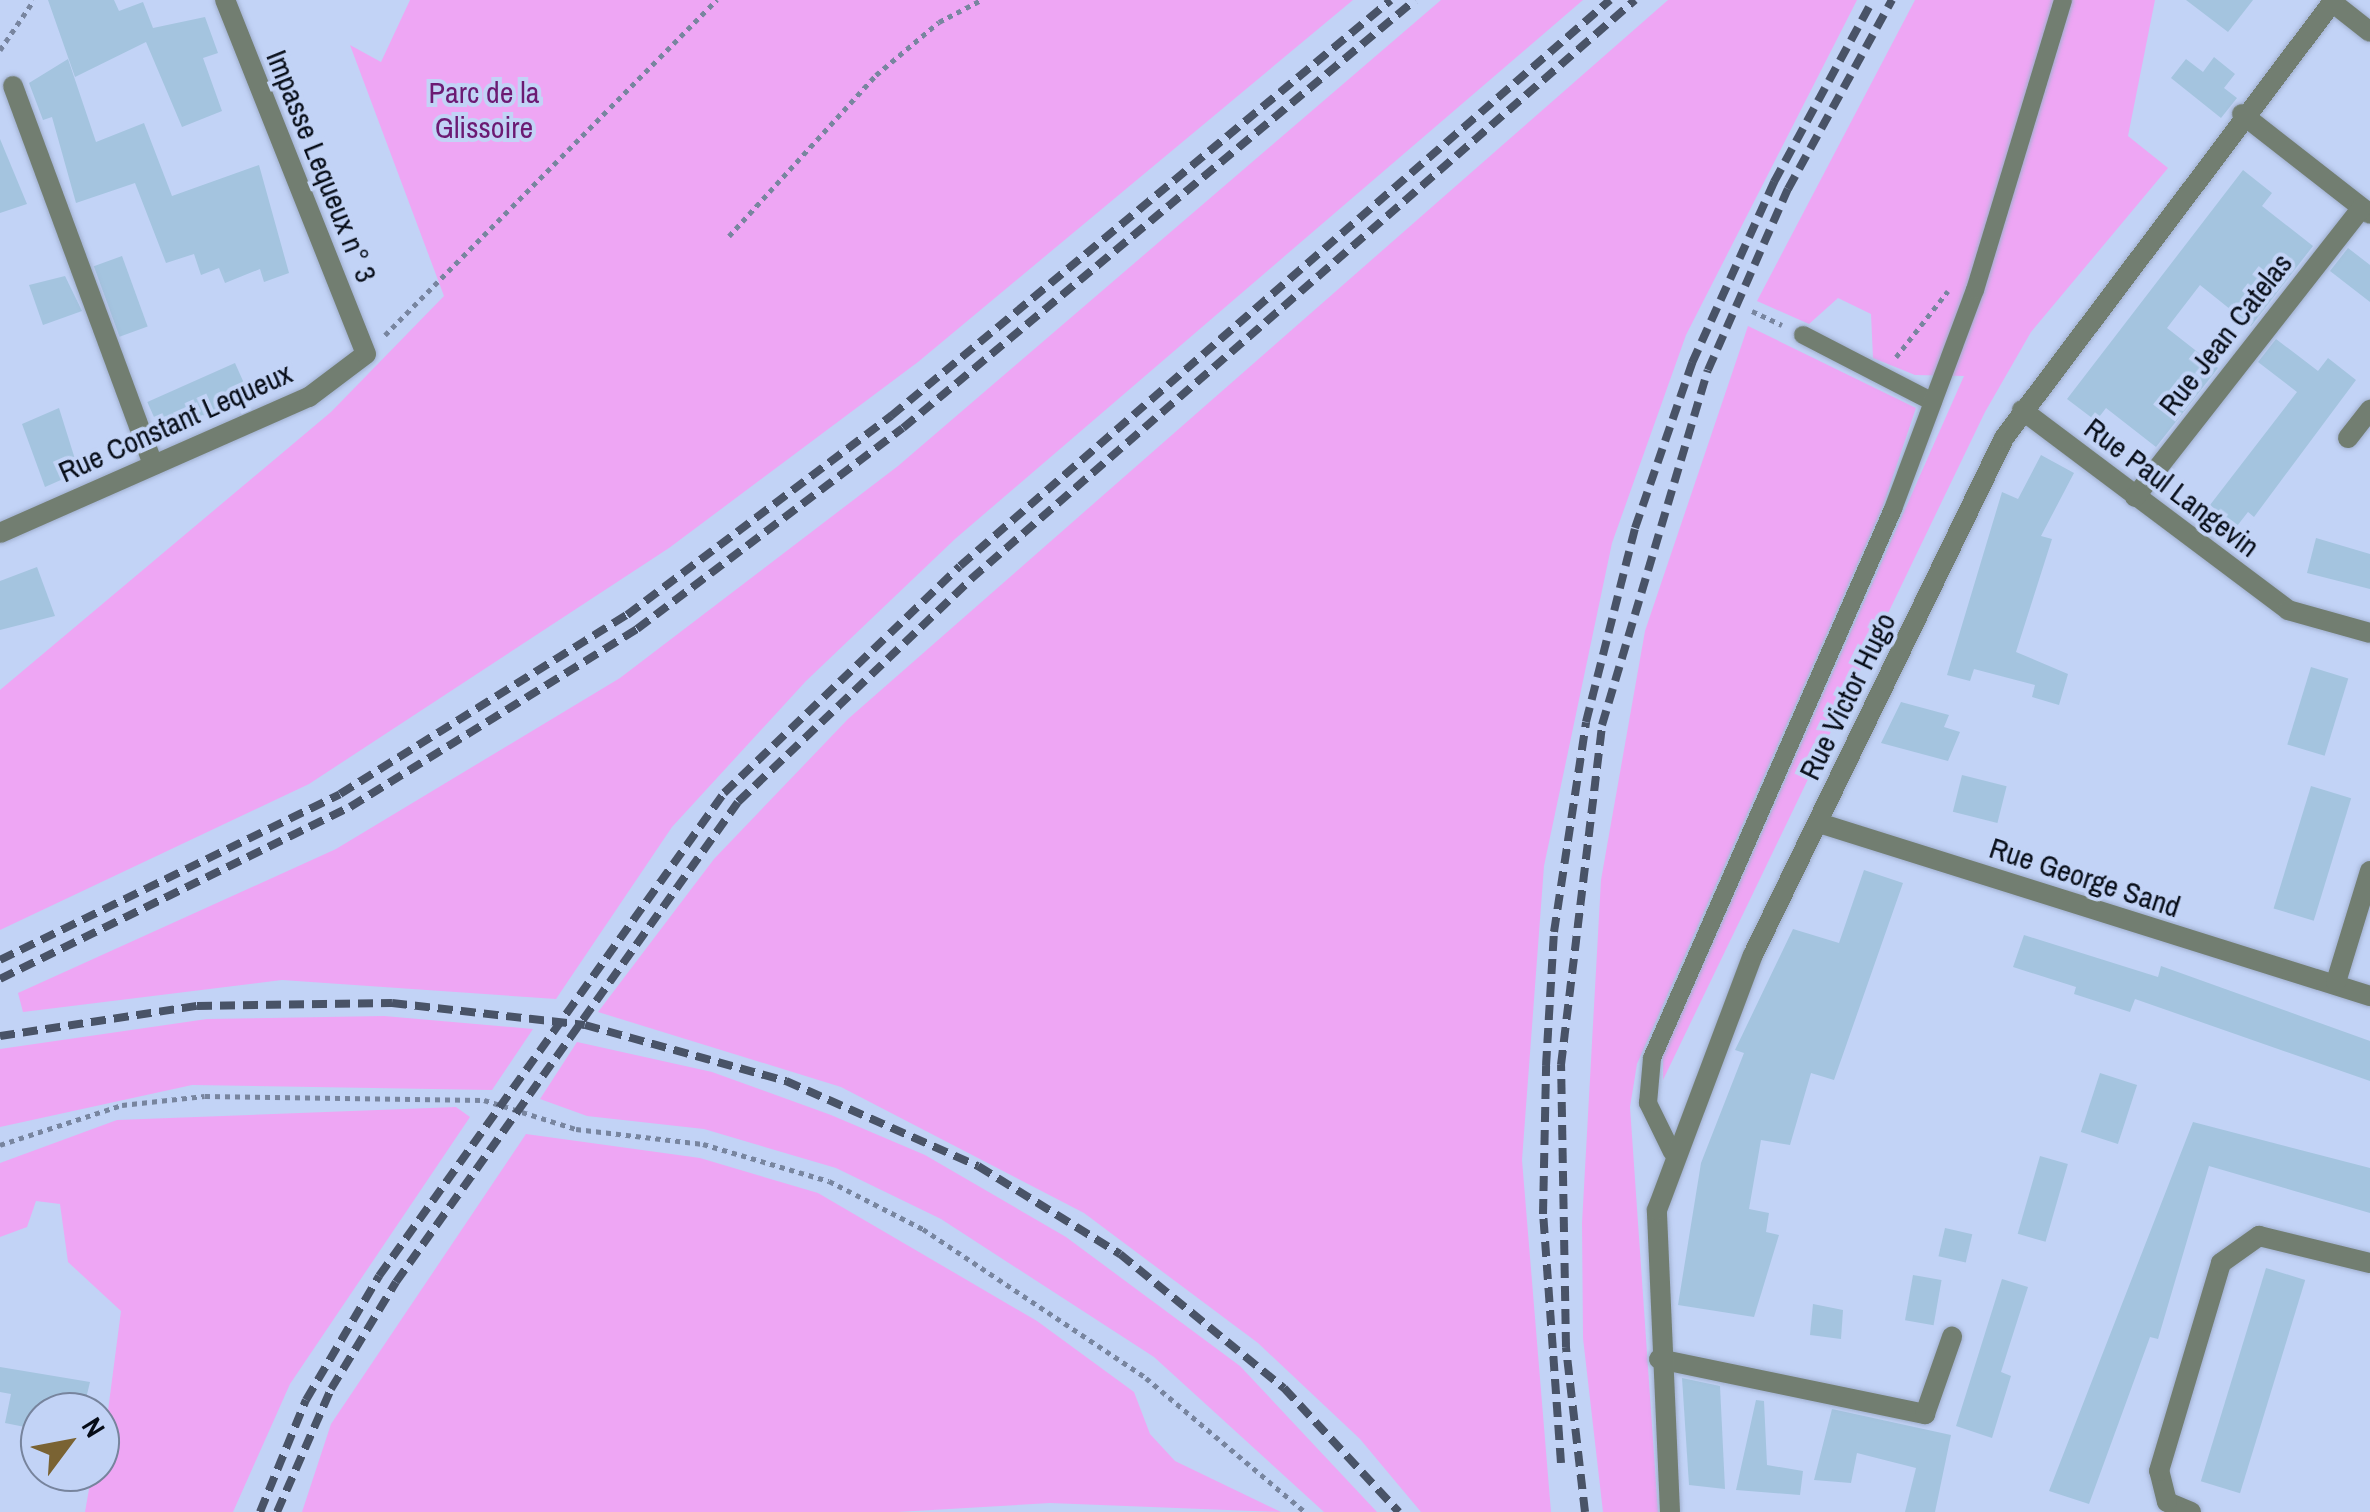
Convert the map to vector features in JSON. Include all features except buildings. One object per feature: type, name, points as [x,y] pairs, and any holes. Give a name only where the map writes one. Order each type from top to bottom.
[{"type":"street","name":"Impasse Lequeux n° 3","points":[[225,0],[366,354]]},
{"type":"street","points":[[2333,1],[2370,32]]},
{"type":"street","name":"Rue Victor Hugo","points":[[1670,1512],[1660,1359],[1657,1210],[1672,1152],[1819,823],[2022,410],[2242,114],[2333,1]]},
{"type":"street","points":[[13,86],[152,465]]},
{"type":"street","points":[[2242,114],[2366,211]]},
{"type":"street","name":"Rue Jean Catelas","points":[[2134,497],[2366,211]]},
{"type":"street","name":"Rue Constant Lequeux","points":[[0,533],[309,396],[366,354]]},
{"type":"street","name":"Rue Paul Langevin","points":[[2022,410],[2288,610],[2370,633]]},
{"type":"street","points":[[2348,438],[2370,410]]},
{"type":"street","name":"Rue George Sand","points":[[1819,823],[2336,982],[2370,996]]},
{"type":"street","points":[[2336,982],[2370,872]]},
{"type":"street","points":[[2191,1512],[2167,1502],[2159,1471],[2221,1263],[2259,1236],[2370,1263]]},
{"type":"street","points":[[1660,1359],[1925,1414],[1952,1337]]},
{"type":"lane","points":[[1672,1152],[1648,1103],[1652,1058],[1933,402],[2063,0]]},
{"type":"lane","points":[[1803,335],[1933,402]]},
{"type":"path","points":[[0,50],[34,0]]},
{"type":"path","points":[[366,354],[716,0]]},
{"type":"path","points":[[729,236],[876,75],[939,22],[981,0]]},
{"type":"path","points":[[1887,378],[1912,330],[1955,282]]},
{"type":"path","points":[[1752,311],[1803,335]]},
{"type":"path","points":[[0,1145],[122,1105],[452,1097],[576,1128],[703,1144],[829,1182],[923,1230],[1146,1378],[1305,1512]]},
{"type":"green space","name":"Parc de la Glissoire","points":[[410,0],[1353,0],[918,362],[669,548],[309,784],[0,930],[0,690],[331,412],[444,296],[350,45],[381,62]]},
{"type":"green space","points":[[1441,0],[1583,0],[955,539],[806,681],[672,827],[556,999],[282,980],[23,1012],[18,993],[336,849],[620,678],[898,466]]},
{"type":"green space","points":[[1668,0],[1857,0],[1686,335],[1612,543],[1544,866],[1522,1160],[1551,1512],[1421,1512],[1360,1439],[1258,1343],[1084,1213],[841,1087],[598,1012],[714,859],[848,719]]},
{"type":"green space","points":[[1915,0],[2155,0],[2128,136],[2168,168],[2031,332],[1985,412],[1663,1080],[1663,1056],[1964,376],[1915,375],[1873,358],[1871,314],[1838,298],[1809,324],[1757,301]]},
{"type":"green space","points":[[1748,326],[1916,408],[1883,506],[1637,1064],[1630,1107],[1658,1512],[1603,1512],[1583,1338],[1582,1223],[1601,880],[1645,631]]},
{"type":"green space","points":[[384,1016],[533,1029],[492,1090],[192,1085],[0,1127],[0,1049],[207,1019]]},
{"type":"green space","points":[[577,1042],[712,1072],[831,1115],[925,1155],[1066,1237],[1240,1366],[1377,1512],[1324,1512],[1154,1357],[941,1219],[836,1168],[704,1129],[587,1116],[540,1099]]},
{"type":"green space","points":[[456,1107],[470,1117],[290,1384],[233,1512],[85,1512],[88,1492],[120,1492],[120,1392],[110,1392],[121,1311],[68,1262],[60,1204],[36,1201],[27,1227],[0,1237],[0,1163],[117,1120]]},
{"type":"green space","points":[[526,1134],[700,1158],[818,1193],[1037,1321],[1134,1392],[1150,1434],[1175,1461],[1281,1512],[1050,1503],[897,1512],[302,1512],[331,1424]]},
{"type":"railway","points":[[0,960],[340,794],[627,615],[891,416],[1391,0]]},
{"type":"railway","points":[[0,979],[350,807],[637,629],[903,428],[1415,0]]},
{"type":"railway","points":[[260,1512],[306,1400],[379,1276],[724,793],[960,566],[1610,0]]},
{"type":"railway","points":[[277,1512],[331,1389],[396,1282],[738,802],[971,579],[1635,0]]},
{"type":"railway","points":[[1561,1463],[1543,1214],[1546,1066],[1554,932],[1586,722],[1635,528],[1692,363],[1774,182],[1873,0]]},
{"type":"railway","points":[[1585,1512],[1566,1347],[1561,1065],[1602,725],[1708,370],[1788,189],[1892,0]]},
{"type":"railway","points":[[0,1036],[197,1006],[392,1003],[585,1025],[786,1081],[978,1166],[1120,1254],[1284,1388],[1399,1512]]}]
